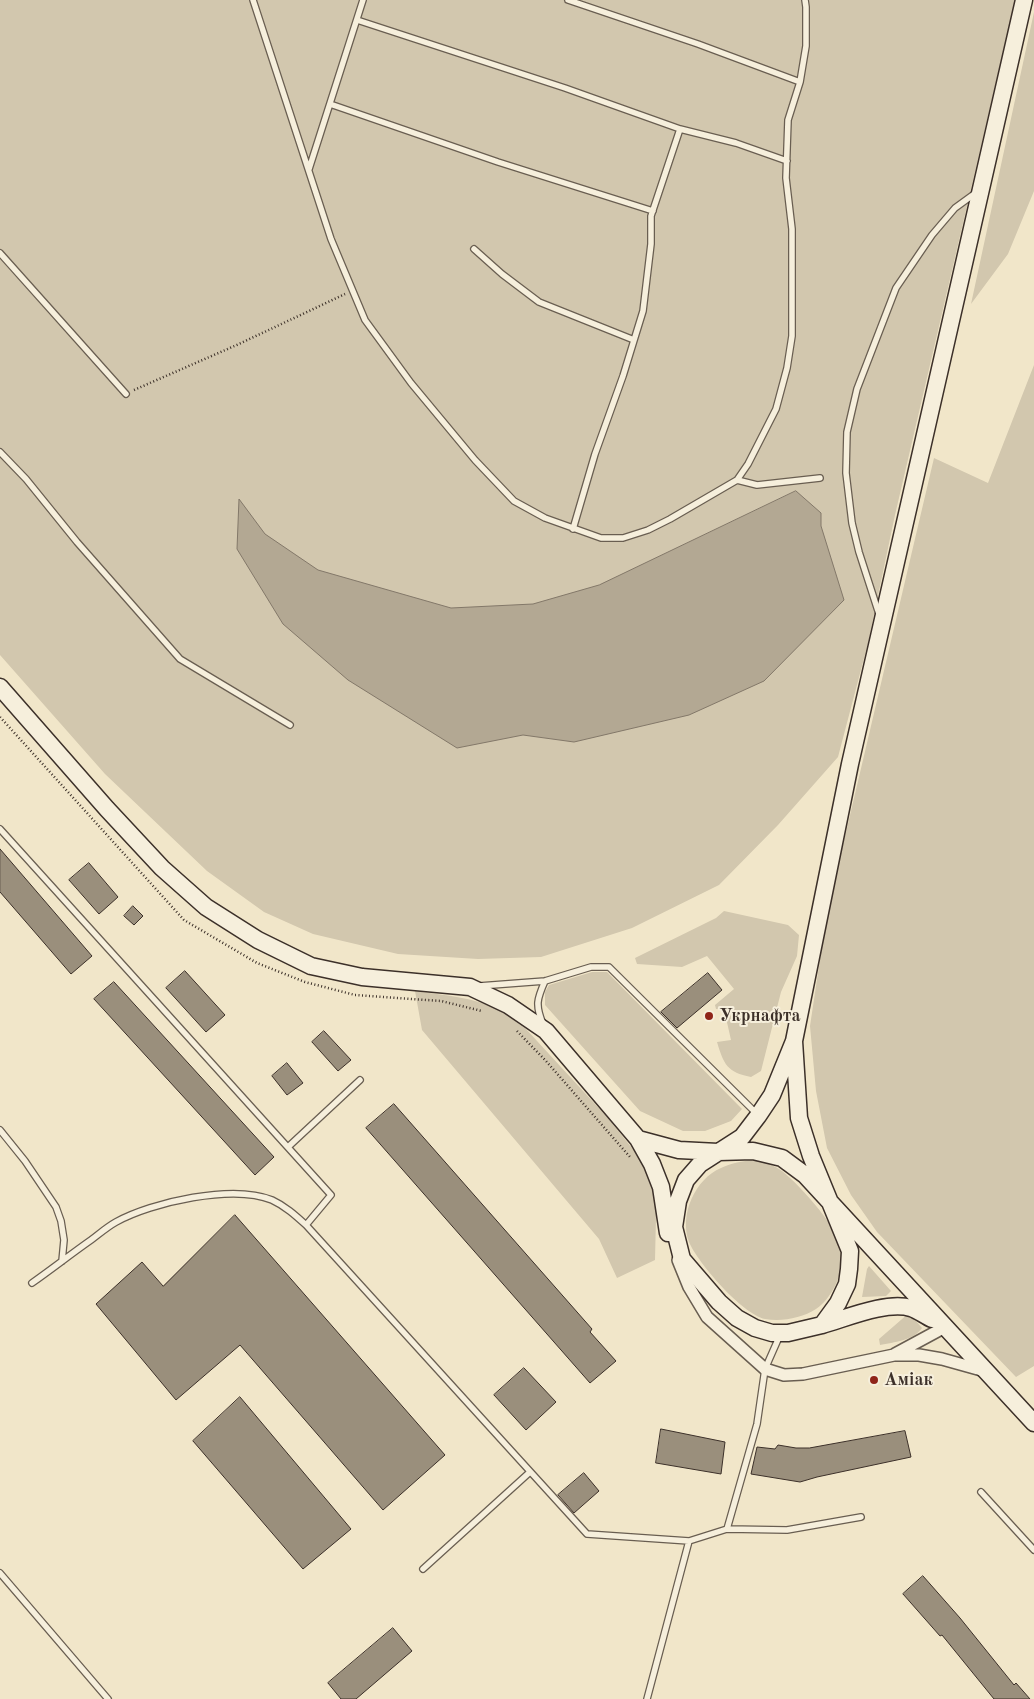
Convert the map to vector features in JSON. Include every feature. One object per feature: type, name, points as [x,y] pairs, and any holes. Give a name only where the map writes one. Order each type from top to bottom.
[{"type":"main road","points":[[678,1255],[674,1227],[678,1201],[686,1180],[700,1164],[742,1137],[772,1095],[794,1040],[850,764],[1024,0]]},
{"type":"main road","points":[[0,687],[113,816],[162,868],[206,907],[258,940],[311,966],[362,977],[470,987],[508,1005],[546,1030],[638,1139],[652,1164],[660,1187],[668,1233],[678,1255],[719,1302],[737,1318],[755,1328],[772,1333],[781,1333],[803,1331],[852,1316],[895,1306],[912,1308],[945,1327]]},
{"type":"main road","points":[[794,1040],[799,1118],[811,1156],[850,1251],[850,1269],[847,1284],[838,1303],[822,1325]]},
{"type":"main road","points":[[638,1139],[679,1150],[718,1152],[753,1150],[782,1158],[805,1175],[1034,1423]]},
{"type":"street","points":[[678,1255],[689,1287],[707,1317],[765,1369],[784,1375],[803,1374],[894,1355],[918,1355],[942,1359],[986,1371]]},
{"type":"street","points":[[894,1355],[945,1327]]},
{"type":"lane","points":[[253,0],[331,239],[365,320],[388,353],[492,479],[514,501],[545,518],[601,538],[623,538],[648,530],[737,480],[748,464],[776,409],[792,336],[792,229],[786,178],[786,160],[788,120],[800,82],[806,46],[805,0]]},
{"type":"lane","points":[[309,170],[364,0]]},
{"type":"lane","points":[[568,0],[698,44],[800,82]]},
{"type":"lane","points":[[357,20],[583,94],[680,129],[736,143],[786,160]]},
{"type":"lane","points":[[330,104],[498,162],[653,211]]},
{"type":"lane","points":[[574,529],[595,454],[623,376],[643,311],[651,244],[651,216],[680,129]]},
{"type":"lane","points":[[882,624],[858,552],[852,523],[846,473],[847,432],[857,389],[896,288],[932,235],[955,208],[980,190]]},
{"type":"lane","points":[[474,249],[538,302],[634,340]]},
{"type":"lane","points":[[0,253],[126,394]]},
{"type":"lane","points":[[0,452],[26,479],[77,542],[180,659],[290,725]]},
{"type":"lane","points":[[737,480],[757,485],[820,478]]},
{"type":"lane","points":[[0,829],[331,1195],[306,1224]]},
{"type":"lane","points":[[470,987],[545,981],[591,967],[609,967],[758,1116]]},
{"type":"lane","points":[[545,981],[538,997],[538,1010],[546,1030]]},
{"type":"lane","points":[[288,1147],[360,1080]]},
{"type":"lane","points":[[0,1130],[25,1160],[56,1207],[61,1221],[64,1240],[62,1261]]},
{"type":"lane","points":[[32,1283],[116,1222],[148,1209],[202,1196],[228,1193],[270,1200],[287,1208],[306,1224],[586,1534],[689,1541],[727,1529],[787,1530],[861,1517]]},
{"type":"lane","points":[[727,1529],[757,1424],[765,1369],[781,1333]]},
{"type":"lane","points":[[423,1569],[530,1472]]},
{"type":"lane","points":[[981,1492],[1034,1550]]},
{"type":"lane","points":[[647,1699],[689,1541]]},
{"type":"lane","points":[[0,1573],[108,1699]]},
{"type":"path","points":[[126,394],[240,344],[352,291]]},
{"type":"shaded area","points":[[0,0],[1015,0],[895,515],[868,643],[838,757],[778,825],[719,885],[632,928],[541,957],[478,959],[398,954],[313,934],[264,912],[207,871],[105,774],[0,655]]},
{"type":"shaded area","points":[[1034,12],[1034,191],[1008,254],[971,304]]},
{"type":"shaded area","points":[[1034,365],[1034,1366],[1016,1377],[877,1232],[851,1195],[827,1148],[816,1091],[810,1026],[827,913],[934,458],[988,483]]},
{"type":"shaded area","points":[[796,491],[821,513],[821,526],[844,600],[764,681],[689,715],[574,742],[523,735],[457,748],[348,680],[283,624],[237,549],[239,499],[265,534],[318,570],[451,608],[533,604],[599,585]]},
{"type":"shaded area","points":[[724,911],[788,925],[799,935],[797,956],[781,992],[761,1071],[751,1077],[732,1070],[725,1062],[719,1050],[717,1042],[731,1040],[724,1009],[716,1009],[715,1005],[734,989],[707,956],[682,967],[637,964],[635,958],[716,918]]},
{"type":"shaded area","points":[[592,972],[607,972],[742,1109],[731,1121],[705,1131],[683,1131],[640,1111],[545,1005],[545,992],[549,985]]},
{"type":"shaded area","points":[[415,991],[478,1002],[508,1016],[526,1029],[607,1117],[648,1168],[655,1185],[655,1260],[617,1278],[599,1239],[422,1030]]},
{"type":"shaded area","points":[[754,1160],[767,1163],[786,1174],[824,1216],[841,1245],[842,1262],[834,1289],[829,1297],[816,1309],[798,1317],[785,1320],[765,1319],[745,1308],[733,1298],[701,1262],[689,1242],[686,1232],[688,1210],[697,1189],[704,1180],[725,1166]]},
{"type":"shaded area","points":[[869,1266],[891,1291],[886,1296],[862,1297]]},
{"type":"shaded area","points":[[909,1313],[922,1328],[914,1336],[880,1345],[879,1339]]},
{"type":"building","points":[[0,849],[92,956],[71,974],[0,892]]},
{"type":"building","points":[[89,863],[118,897],[99,914],[69,880]]},
{"type":"building","points":[[133,906],[143,916],[134,925],[124,916]]},
{"type":"building","points":[[185,971],[225,1015],[206,1032],[166,988]]},
{"type":"building","points":[[708,973],[722,990],[677,1028],[661,1012]]},
{"type":"building","points":[[114,982],[274,1157],[255,1175],[94,999]]},
{"type":"building","points":[[324,1031],[351,1060],[338,1071],[312,1042]]},
{"type":"building","points":[[287,1063],[303,1083],[287,1095],[272,1076]]},
{"type":"building","points":[[394,1104],[592,1329],[590,1332],[616,1361],[590,1383],[366,1128]]},
{"type":"building","points":[[235,1215],[445,1455],[383,1510],[240,1345],[176,1400],[96,1304],[142,1262],[163,1286]]},
{"type":"building","points":[[524,1368],[556,1402],[526,1430],[494,1395]]},
{"type":"building","points":[[240,1397],[351,1529],[303,1569],[193,1441]]},
{"type":"building","points":[[661,1429],[725,1442],[721,1474],[656,1463]]},
{"type":"building","points":[[905,1431],[911,1457],[800,1482],[751,1474],[757,1447],[775,1449],[778,1445],[809,1448]]},
{"type":"building","points":[[584,1473],[599,1491],[574,1513],[558,1495]]},
{"type":"building","points":[[923,1576],[1014,1685],[1016,1683],[1030,1699],[994,1699],[942,1635],[940,1636],[903,1594]]},
{"type":"building","points":[[393,1628],[412,1651],[356,1699],[341,1699],[328,1683]]},
{"type":"place","name":"Укрнафта","points":[[709,1016]]},
{"type":"place","name":"Аміак","points":[[874,1380]]}]
